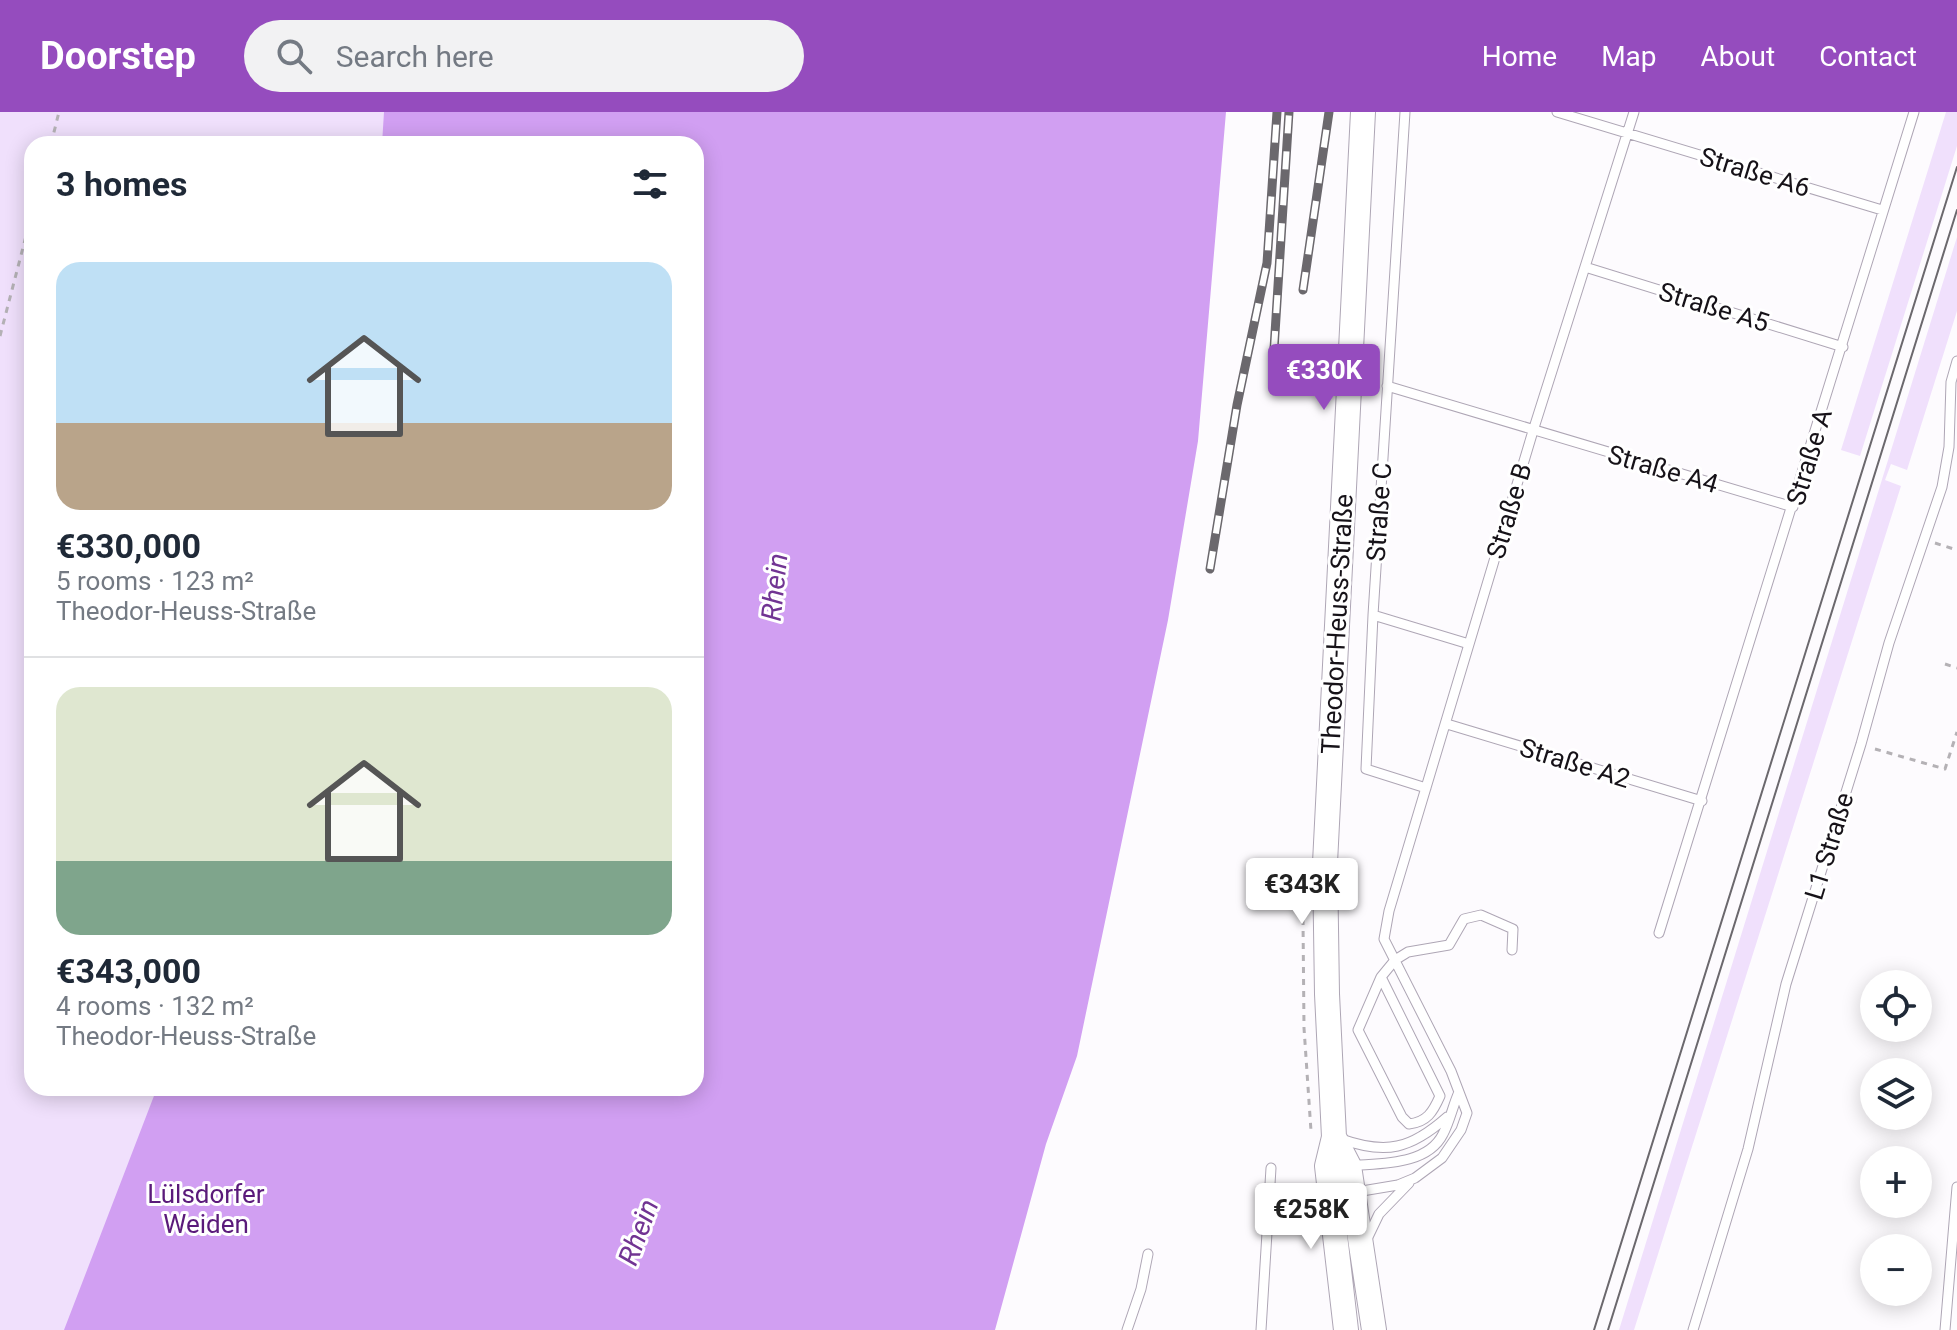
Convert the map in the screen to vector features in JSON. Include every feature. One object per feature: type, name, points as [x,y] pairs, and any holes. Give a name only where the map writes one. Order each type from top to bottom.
[{"type":"main road","name":"Theodor-Heuss-Straße","points":[[1341,1193],[1334,1137],[1327,994],[1325,863],[1363,112]]},
{"type":"main road","points":[[1341,1193],[1362,1252],[1374,1330]]},
{"type":"main road","points":[[1341,1193],[1346,1330]]},
{"type":"lane","name":"Straße C","points":[[1405,112],[1366,769],[1426,788]]},
{"type":"lane","name":"Straße A6","points":[[1557,112],[1882,210]]},
{"type":"lane","name":"Straße B","points":[[1459,1092],[1384,939],[1389,911],[1533,431],[1634,112]]},
{"type":"lane","name":"Straße A","points":[[1659,933],[1914,112]]},
{"type":"lane","name":"Straße A5","points":[[1585,267],[1843,347]]},
{"type":"lane","name":"L1 Straße","points":[[1693,1330],[1748,1149],[1786,984],[1861,744],[1889,643],[1942,487],[1949,447],[1951,382],[1957,361]]},
{"type":"lane","name":"Straße A4","points":[[1387,386],[1793,507]]},
{"type":"lane","points":[[1373,615],[1469,644]]},
{"type":"lane","name":"Straße A2","points":[[1447,724],[1702,801]]},
{"type":"lane","points":[[1381,977],[1440,1096],[1432,1113],[1419,1123],[1409,1124],[1402,1117],[1358,1030],[1381,977],[1395,960],[1408,952],[1449,945],[1464,919],[1481,915],[1513,929],[1512,950]]},
{"type":"lane","points":[[1338,1166],[1404,1161],[1427,1150],[1443,1136],[1459,1092]]},
{"type":"lane","points":[[1362,1252],[1379,1214],[1415,1178],[1442,1158],[1461,1130],[1467,1113],[1459,1092]]},
{"type":"lane","points":[[1334,1137],[1377,1149],[1400,1147],[1425,1137],[1449,1115]]},
{"type":"lane","points":[[1261,1330],[1271,1168]]},
{"type":"lane","points":[[1341,1193],[1398,1185],[1415,1178]]},
{"type":"lane","points":[[1945,1330],[1957,1187]]},
{"type":"lane","points":[[1127,1330],[1141,1289],[1148,1254]]},
{"type":"path","points":[[53,136],[59,112]]},
{"type":"path","points":[[0,336],[24,244]]},
{"type":"path","points":[[1924,540],[1957,550]]},
{"type":"path","points":[[1945,664],[1957,668]]},
{"type":"path","points":[[1861,744],[1945,769],[1957,732]]},
{"type":"green space","name":"Lülsdorfer Weiden","points":[[0,112],[769,112],[704,140],[704,136],[24,136],[24,1096],[513,1096],[405,1330],[0,1330]]},
{"type":"green space","points":[[1946,112],[1957,112],[1957,146],[1860,456],[1841,450]]},
{"type":"green space","points":[[1957,237],[1957,311],[1907,470],[1891,464],[1885,480],[1901,486],[1634,1330],[1619,1330]]},
{"type":"water","name":"Rhein","points":[[384,112],[1226,112],[1198,441],[1168,620],[1077,1056],[1046,1144],[995,1330],[64,1330],[154,1096],[704,1096],[704,136],[382,136]]},
{"type":"tram line","points":[[1594,1330],[1957,167]]},
{"type":"tram line","points":[[1608,1330],[1957,210]]},
{"type":"railway","points":[[1210,569],[1237,405],[1267,263],[1277,112]]},
{"type":"railway","points":[[1274,349],[1289,112]]},
{"type":"railway","points":[[1303,290],[1329,112]]}]
